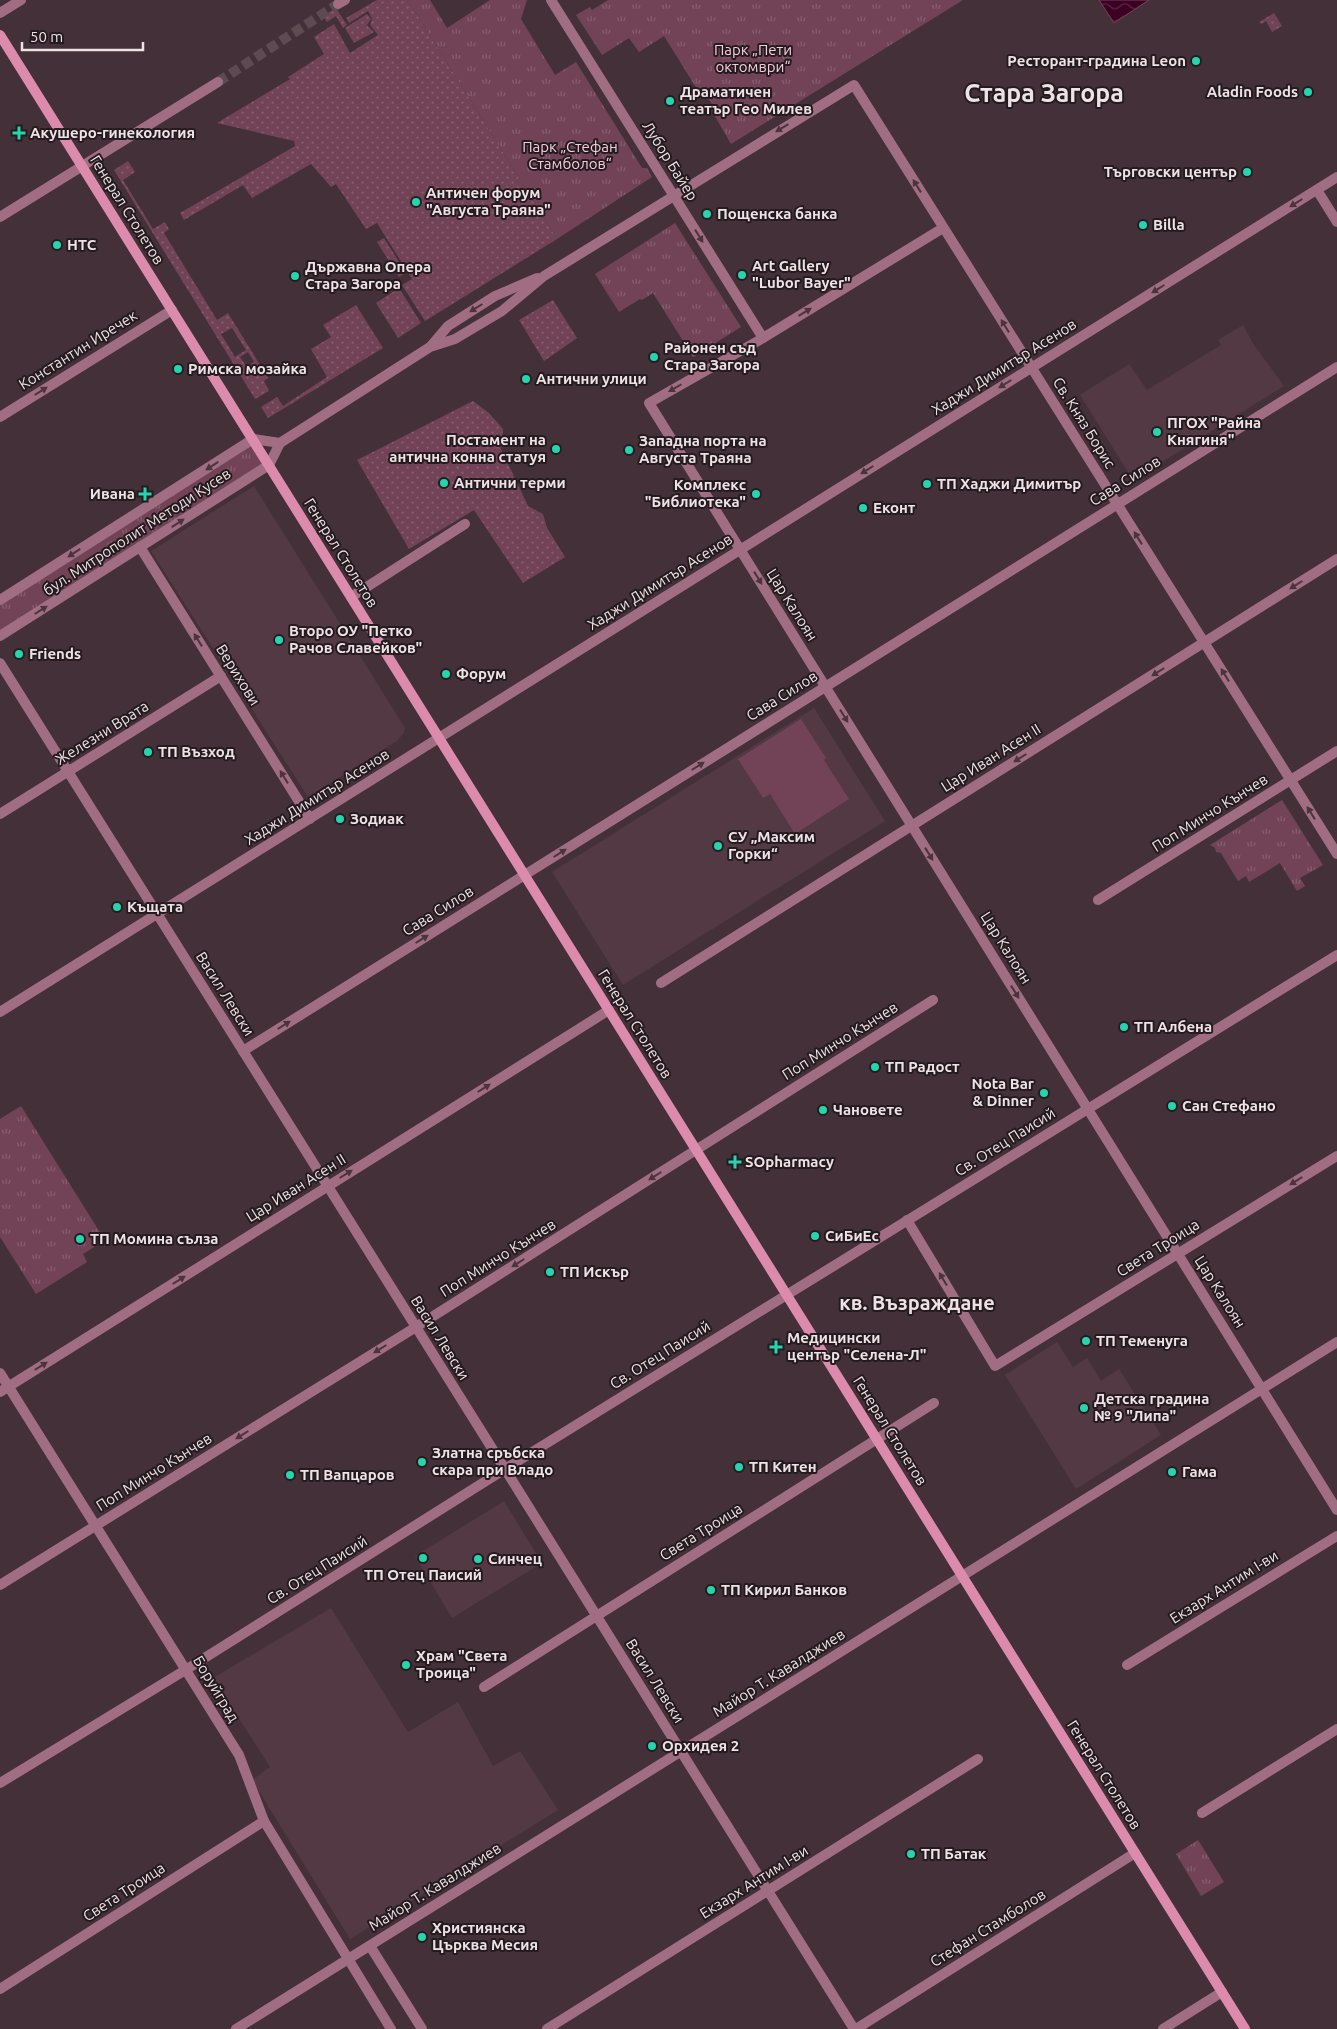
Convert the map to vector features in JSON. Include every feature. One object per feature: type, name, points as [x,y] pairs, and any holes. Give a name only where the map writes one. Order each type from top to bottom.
[{"type":"main road","name":"Генерал Столетов","points":[[0,35],[1245,2029]]},
{"type":"street","points":[[0,13],[22,0]]},
{"type":"street","name":"Лубор Байер","points":[[551,0],[763,338]]},
{"type":"street","points":[[0,217],[218,82]]},
{"type":"street","name":"Св. Княз Борис","points":[[673,195],[854,85],[1337,854]]},
{"type":"street","name":"Хаджи Димитър Асенов","points":[[0,1012],[1336,178]]},
{"type":"street","points":[[1317,190],[1337,222]]},
{"type":"street","points":[[269,465],[280,443],[430,347],[455,339],[510,305],[544,276],[673,195]]},
{"type":"street","points":[[763,338],[943,228]]},
{"type":"street","points":[[430,347],[448,326],[504,292],[544,276]]},
{"type":"street","name":"Константин Иречек","points":[[0,417],[172,310]]},
{"type":"street","name":"Цар Калоян","points":[[763,338],[649,403],[1337,1510]]},
{"type":"street","name":"Сава Силов","points":[[243,1050],[1337,367]]},
{"type":"street","points":[[253,440],[280,443]]},
{"type":"street","name":"бул. Митрополит Методи Кусев","points":[[0,600],[253,440]]},
{"type":"street","name":"бул. Митрополит Методи Кусев","points":[[0,636],[269,465]]},
{"type":"street","points":[[351,597],[465,524]]},
{"type":"street","name":"Верихови","points":[[140,548],[310,819]]},
{"type":"street","name":"Цар Иван Асен II","points":[[661,983],[1337,559]]},
{"type":"street","name":"Васил Левски","points":[[0,663],[682,1751],[767,1892],[855,2029]]},
{"type":"street","name":"Железни Врата","points":[[0,814],[221,676]]},
{"type":"street","name":"Поп Минчо Кънчев","points":[[1098,900],[1337,751]]},
{"type":"street","name":"Св. Отец Паисий","points":[[0,1783],[187,1669],[505,1469],[1337,955]]},
{"type":"street","name":"Поп Минчо Кънчев","points":[[0,1585],[416,1327],[933,1000]]},
{"type":"street","name":"Цар Иван Асен II","points":[[4,1389],[609,1010]]},
{"type":"street","name":"Света Троица","points":[[907,1220],[995,1366],[1337,1156]]},
{"type":"street","name":"Майор Т. Кавалджиев","points":[[236,2029],[1337,1342]]},
{"type":"street","name":"Боруйград","points":[[0,1373],[4,1389],[96,1525],[239,1755],[264,1821],[391,2029]]},
{"type":"street","name":"Света Троица","points":[[484,1687],[934,1403]]},
{"type":"street","name":"Екзарх Антим I-ви","points":[[1126,1665],[1337,1536]]},
{"type":"street","points":[[1202,1813],[1337,1729]]},
{"type":"street","name":"Екзарх Антим I-ви","points":[[547,2029],[978,1759]]},
{"type":"street","name":"Света Троица","points":[[0,1989],[264,1821]]},
{"type":"street","name":"Стефан Стамболов","points":[[855,2029],[1135,1853]]},
{"type":"street","points":[[370,1946],[422,2029]]},
{"type":"street","points":[[1163,2029],[1222,1992]]},
{"type":"shaded area","name":"ПГОХ \"Райна Княгиня\"","points":[[1243,325],[1254,345],[1284,386],[1133,480],[1080,395],[1129,364],[1147,390],[1221,345],[1218,340]]},
{"type":"shaded area","name":"Второ ОУ \"Петко Рачов Славейков\"","points":[[254,486],[405,728],[404,733],[397,741],[308,797],[151,551]]},
{"type":"shaded area","name":"СУ „Максим Горки“","points":[[814,708],[885,821],[623,985],[552,872]]},
{"type":"shaded area","name":"Детска градина № 9 \"Липа\"","points":[[1057,1342],[1073,1367],[1087,1358],[1101,1381],[1119,1369],[1161,1435],[1076,1489],[1005,1375]]},
{"type":"shaded area","name":"Синчец","points":[[504,1501],[542,1563],[452,1618],[415,1556]]},
{"type":"shaded area","points":[[331,1608],[408,1732],[458,1702],[493,1766],[520,1751],[558,1810],[350,1939],[252,1780],[270,1767],[213,1678]]},
{"type":"green space","points":[[377,0],[408,0],[557,239],[425,321],[402,285],[412,279],[377,223],[366,229],[336,184],[331,187],[311,164],[252,198],[243,185],[184,220],[180,213],[295,146],[294,141],[217,123],[290,79],[288,77],[324,54],[314,37],[334,24],[350,53],[378,35],[370,25],[372,19],[368,11],[349,23],[346,18]]},
{"type":"green space","name":"Парк „Стефан Стамболов“","points":[[408,0],[430,0],[447,28],[490,0],[527,0],[521,19],[555,75],[576,62],[642,168],[647,168],[652,177],[557,239]]},
{"type":"green space","name":"Парк „Пети октомври“","points":[[608,0],[963,0],[731,144],[712,111],[713,106],[707,96],[700,94],[664,36],[639,52],[629,38],[602,55],[576,15],[590,7],[592,10]]},
{"type":"green space","points":[[336,8],[347,25],[343,28],[336,16],[327,22],[323,16]]},
{"type":"green space","points":[[1274,13],[1282,26],[1272,32],[1266,21],[1261,24],[1259,22]]},
{"type":"green space","points":[[367,14],[371,19],[367,25],[374,32],[354,43],[345,28]]},
{"type":"green space","points":[[128,161],[135,172],[123,180],[153,229],[165,222],[169,229],[164,233],[217,320],[228,313],[268,378],[264,381],[269,391],[255,399],[114,170]],"holes":[[[232,328],[246,350],[235,357],[221,334]],[[248,352],[254,362],[247,367],[240,357]]]},
{"type":"green space","points":[[675,223],[741,327],[693,357],[653,293],[619,312],[595,274]]},
{"type":"green space","points":[[384,238],[406,273],[399,277],[377,242]]},
{"type":"green space","points":[[399,288],[421,323],[398,338],[376,303]]},
{"type":"green space","points":[[553,300],[577,338],[544,361],[519,320]]},
{"type":"green space","points":[[356,305],[383,348],[268,418],[261,407],[277,397],[283,406],[327,377],[311,349],[331,337],[323,325]]},
{"type":"green space","name":"Антични терми","points":[[473,401],[489,413],[503,429],[501,449],[528,506],[543,514],[547,528],[565,557],[523,583],[474,510],[409,549],[357,460]]},
{"type":"green space","points":[[253,439],[269,465],[0,636],[0,600]]},
{"type":"green space","points":[[801,719],[849,799],[795,834],[770,794],[763,798],[738,759]]},
{"type":"green space","points":[[1282,800],[1323,865],[1300,878],[1305,886],[1297,891],[1280,863],[1249,882],[1246,876],[1238,881],[1221,853],[1216,852],[1215,848],[1210,845]]},
{"type":"green space","points":[[21,1106],[101,1234],[93,1239],[94,1247],[83,1254],[87,1262],[36,1294],[0,1237],[0,1119]]},
{"type":"green space","points":[[1198,1840],[1224,1882],[1201,1896],[1176,1854]]},
{"type":"water","points":[[1099,0],[1149,0],[1114,23]]},
{"type":"tunnel","points":[[218,82],[338,4]]},
{"type":"place","name":"Ресторант-градина Leon","points":[[1196,61]]},
{"type":"place","name":"Aladin Foods","points":[[1308,92]]},
{"type":"place","name":"Драматичен театър Гео Милев","points":[[670,101]]},
{"type":"place","name":"Акушеро-гинекология","points":[[19,133]]},
{"type":"place","name":"Търговски център","points":[[1247,172]]},
{"type":"place","name":"Античен форум \"Августа Траяна\"","points":[[416,202]]},
{"type":"place","name":"Пощенска банка","points":[[707,214]]},
{"type":"place","name":"Billa","points":[[1143,225]]},
{"type":"place","name":"НТС","points":[[57,245]]},
{"type":"place","name":"Art Gallery \"Lubor Bayer\"","points":[[742,275]]},
{"type":"place","name":"Държавна Опера Стара Загора","points":[[295,276]]},
{"type":"place","name":"Районен съд Стара Загора","points":[[654,357]]},
{"type":"place","name":"Римска мозайка","points":[[178,369]]},
{"type":"place","name":"Антични улици","points":[[526,379]]},
{"type":"place","name":"ПГОХ \"Райна Княгиня\"","points":[[1157,432]]},
{"type":"place","name":"Постамент на антична конна статуя","points":[[556,449]]},
{"type":"place","name":"Западна порта на Августа Траяна","points":[[629,450]]},
{"type":"place","name":"Антични терми","points":[[444,483]]},
{"type":"place","name":"ТП Хаджи Димитър","points":[[927,484]]},
{"type":"place","name":"Ивана","points":[[145,494]]},
{"type":"place","name":"Комплекс \"Библиотека\"","points":[[756,494]]},
{"type":"place","name":"Еконт","points":[[863,508]]},
{"type":"place","name":"Второ ОУ \"Петко Рачов Славейков\"","points":[[279,640]]},
{"type":"place","name":"Friends","points":[[19,654]]},
{"type":"place","name":"Форум","points":[[446,674]]},
{"type":"place","name":"ТП Възход","points":[[148,752]]},
{"type":"place","name":"Зодиак","points":[[340,819]]},
{"type":"place","name":"СУ „Максим Горки“","points":[[718,846]]},
{"type":"place","name":"Къщата","points":[[117,907]]},
{"type":"place","name":"ТП Албена","points":[[1124,1027]]},
{"type":"place","name":"ТП Радост","points":[[875,1067]]},
{"type":"place","name":"Nota Bar & Dinner","points":[[1044,1093]]},
{"type":"place","name":"Сан Стефано","points":[[1172,1106]]},
{"type":"place","name":"Чановете","points":[[823,1110]]},
{"type":"place","name":"SOpharmacy","points":[[735,1162]]},
{"type":"place","name":"СиБиЕс","points":[[815,1236]]},
{"type":"place","name":"ТП Момина сълза","points":[[80,1239]]},
{"type":"place","name":"ТП Искър","points":[[550,1272]]},
{"type":"place","name":"ТП Теменуга","points":[[1086,1341]]},
{"type":"place","name":"Медицински център \"Селена-Л\"","points":[[776,1347]]},
{"type":"place","name":"Детска градина № 9 \"Липа\"","points":[[1084,1408]]},
{"type":"place","name":"Златна сръбска скара при Владо","points":[[422,1462]]},
{"type":"place","name":"ТП Китен","points":[[739,1467]]},
{"type":"place","name":"Гама","points":[[1172,1472]]},
{"type":"place","name":"ТП Вапцаров","points":[[290,1475]]},
{"type":"place","name":"ТП Отец Паисий","points":[[423,1558]]},
{"type":"place","name":"Синчец","points":[[478,1559]]},
{"type":"place","name":"ТП Кирил Банков","points":[[711,1590]]},
{"type":"place","name":"Храм \"Света Троица\"","points":[[406,1665]]},
{"type":"place","name":"Орхидея 2","points":[[652,1746]]},
{"type":"place","name":"ТП Батак","points":[[911,1854]]},
{"type":"place","name":"Християнска Църква Месия","points":[[422,1937]]},
{"type":"district","name":"Стара Загора","points":[[1044,93]]},
{"type":"district","name":"кв. Възраждане","points":[[917,1303]]}]
